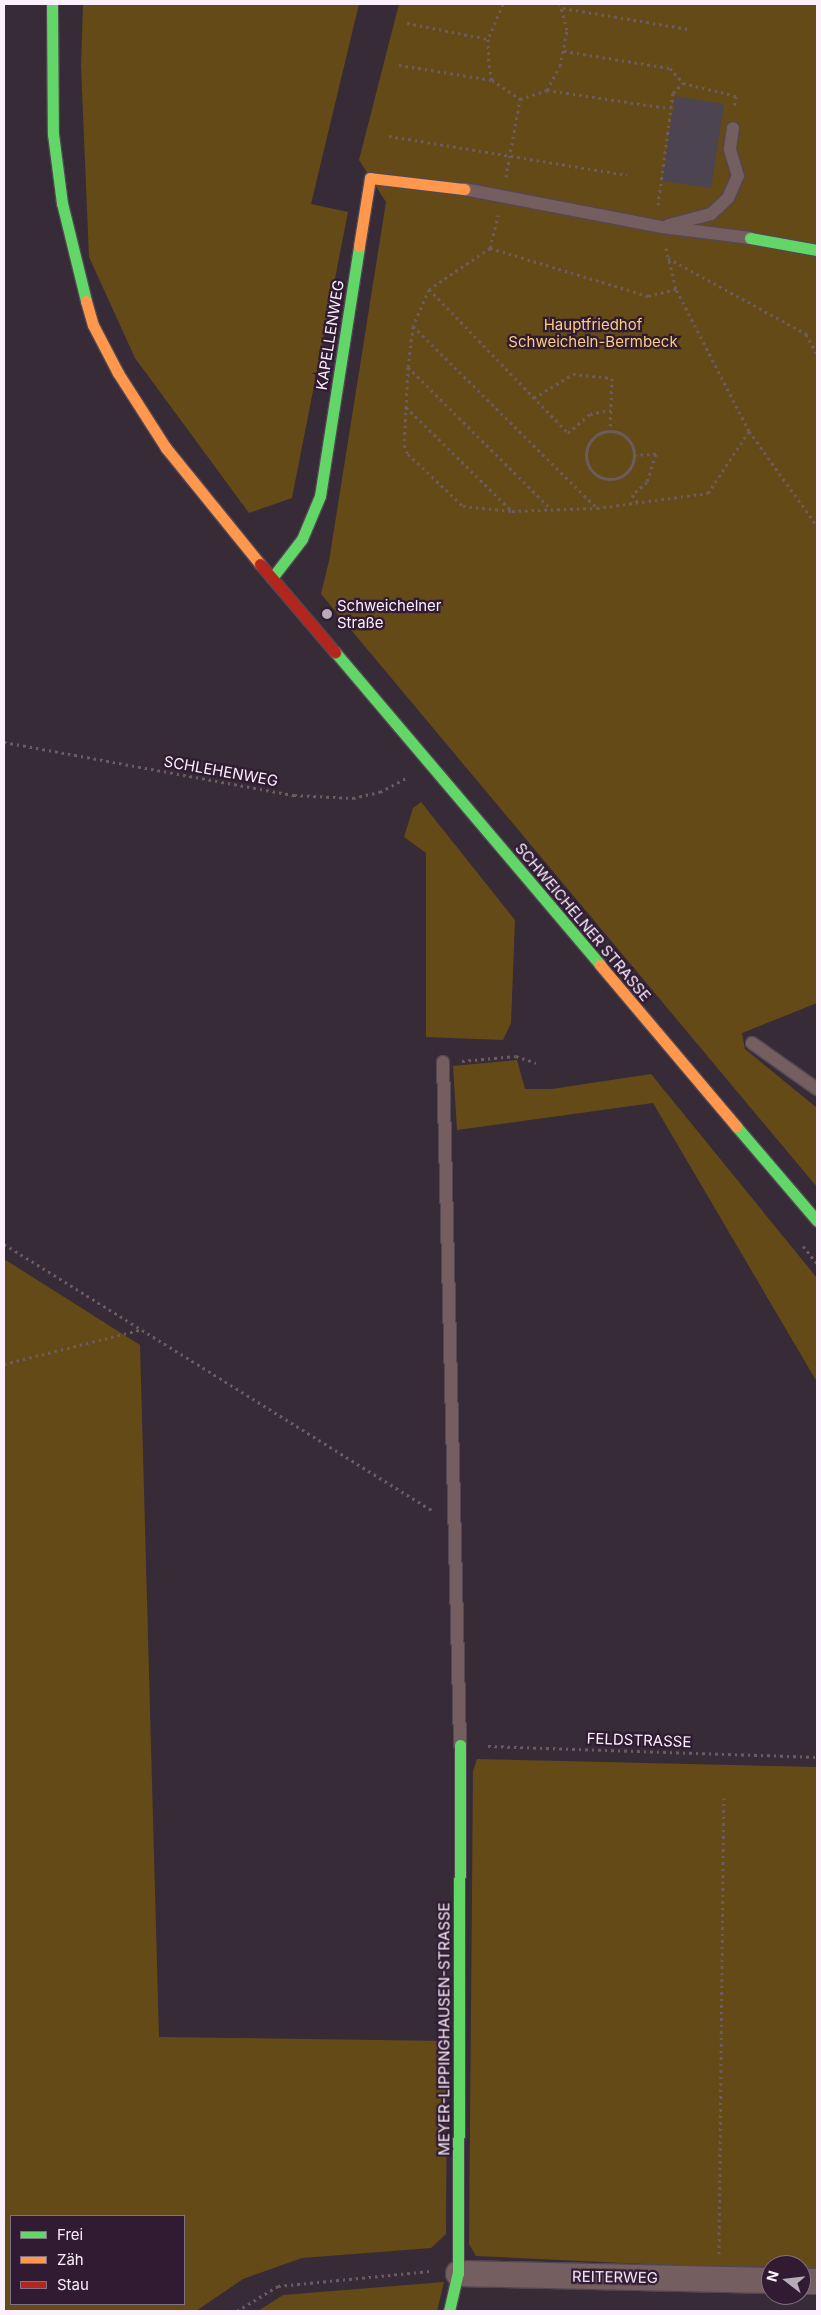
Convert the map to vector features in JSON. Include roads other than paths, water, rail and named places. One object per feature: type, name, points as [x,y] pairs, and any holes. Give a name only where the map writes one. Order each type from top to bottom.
[{"type":"street","name":"SCHWEICHELNER STRASSE","points":[[52,4],[54,134],[62,203],[76,270],[94,325],[118,373],[166,448],[272,578],[817,1221]]},
{"type":"street","name":"KAPELLENWEG","points":[[272,578],[302,539],[320,496],[370,178],[464,189]]},
{"type":"street","points":[[750,238],[817,250]]},
{"type":"street","name":"MEYER-LIPPINGHAUSEN-STRASSE","points":[[449,2311],[458,2273],[460,1745]]},
{"type":"street","name":"REITERWEG","points":[[458,2273],[761,2280]]},
{"type":"lane","points":[[662,227],[711,214],[728,198],[738,176],[730,149],[732,128]]},
{"type":"lane","points":[[464,189],[662,227],[750,238]]},
{"type":"lane","points":[[752,1043],[817,1090]]},
{"type":"lane","points":[[444,1062],[460,1745]]},
{"type":"place","name":"Schweichelner Straße","points":[[327,614]]},
{"type":"park label","name":"Hauptfriedhof Schweicheln-Bermbeck","points":[[593,332]]}]
